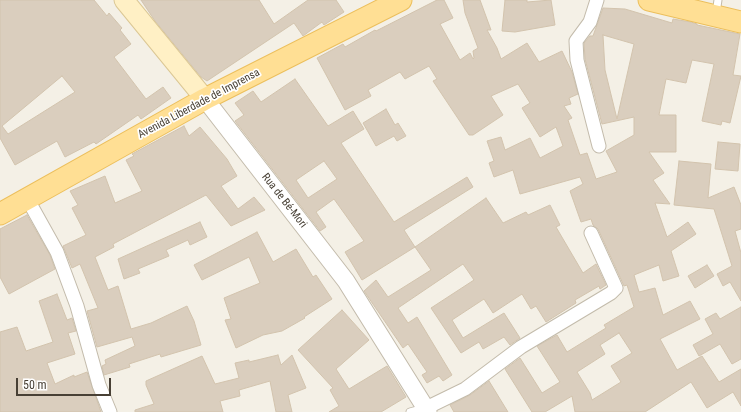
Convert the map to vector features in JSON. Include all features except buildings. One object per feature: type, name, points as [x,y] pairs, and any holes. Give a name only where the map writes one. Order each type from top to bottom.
[{"type":"main road","name":"Rua de Bé-Mori","points":[[124,0],[205,99]]},
{"type":"main road","name":"Avenida Liberdade de Imprensa","points":[[0,214],[28,200],[205,99],[401,0]]},
{"type":"main road","points":[[649,0],[717,8],[741,22]]},
{"type":"street","points":[[597,0],[590,22],[576,41],[577,60],[599,146]]},
{"type":"street","name":"Rua de Bé-Mori","points":[[205,99],[346,281],[421,411]]},
{"type":"street","points":[[28,200],[57,252],[78,306],[100,385],[110,412]]},
{"type":"street","points":[[421,411],[465,389],[521,347],[611,294],[616,288],[612,276],[591,233]]}]
